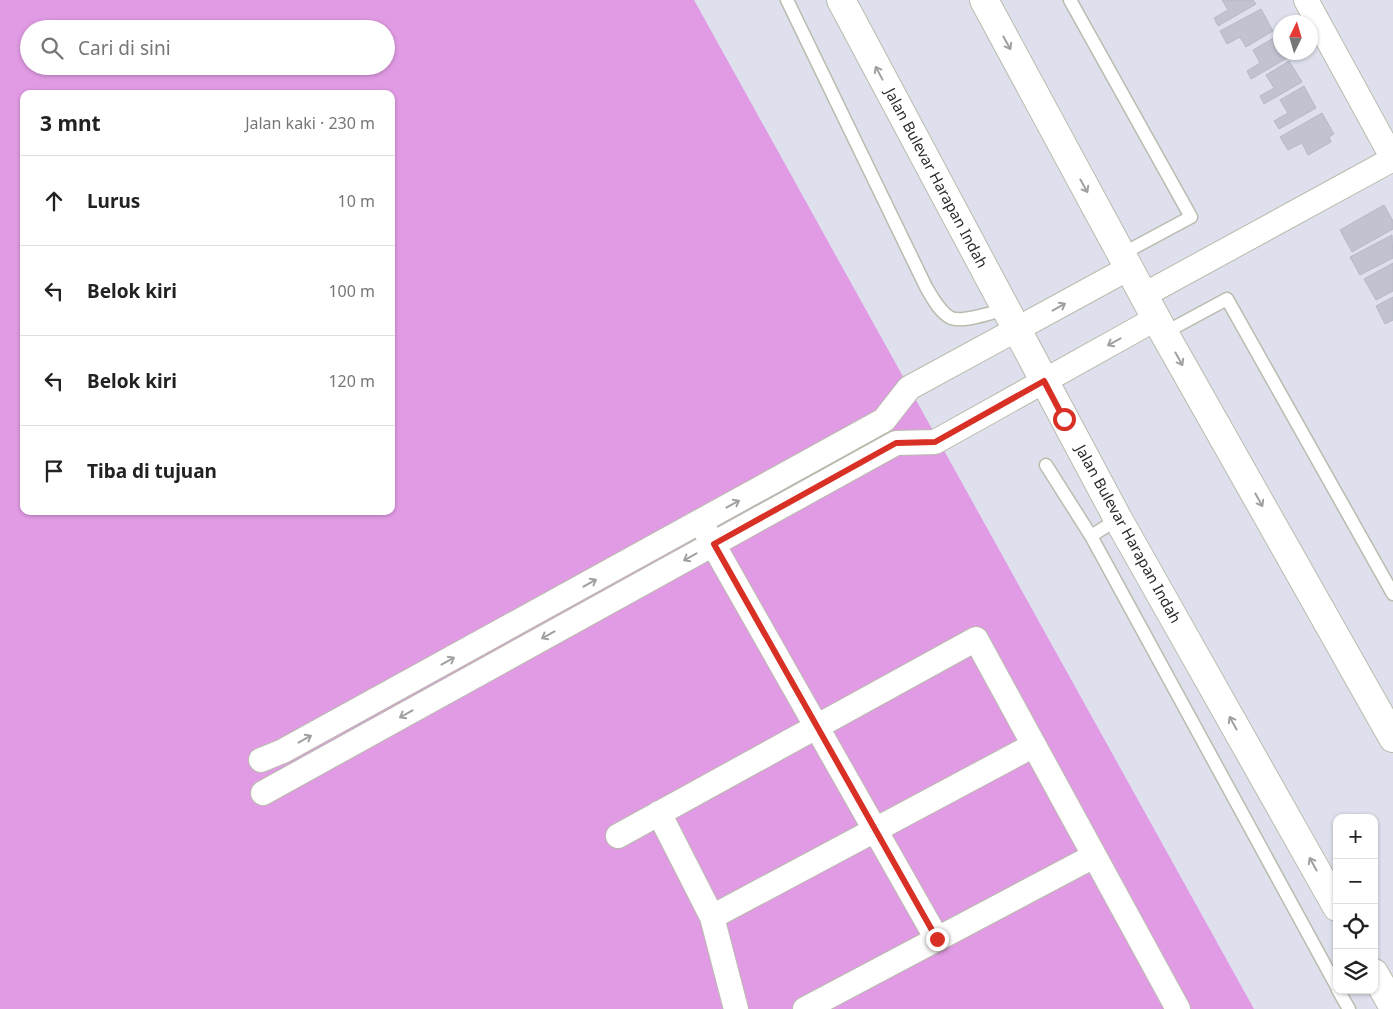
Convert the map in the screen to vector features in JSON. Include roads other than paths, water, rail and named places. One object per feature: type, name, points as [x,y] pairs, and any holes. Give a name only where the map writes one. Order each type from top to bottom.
[{"type":"street","name":"Jalan Bulevar Harapan Indah","points":[[840,0],[1118,520],[1336,904]]},
{"type":"street","points":[[984,0],[1161,326],[1393,738]]},
{"type":"street","points":[[1144,295],[1393,159],[1306,0]]},
{"type":"street","points":[[261,760],[283,752],[884,420],[909,388],[1011,319],[1125,261]]},
{"type":"street","points":[[263,793],[896,443],[935,442],[1044,381],[1161,326]]},
{"type":"street","points":[[884,420],[896,443]]},
{"type":"street","points":[[701,522],[937,939]]},
{"type":"street","points":[[618,836],[976,639],[1178,1009]]},
{"type":"street","points":[[712,917],[1034,745]]},
{"type":"street","points":[[659,813],[712,917],[736,1009]]},
{"type":"street","points":[[805,1009],[1094,856]]},
{"type":"street","points":[[1378,980],[1393,1006]]},
{"type":"lane","points":[[787,0],[922,278],[936,303],[951,318],[960,320],[1011,319]]},
{"type":"lane","points":[[1070,0],[1191,217],[1125,261]]},
{"type":"lane","points":[[1161,326],[1227,299],[1393,594]]},
{"type":"lane","points":[[1046,465],[1091,536],[1333,980]]},
{"type":"lane","points":[[1091,536],[1118,520]]},
{"type":"lane","points":[[1341,994],[1349,1009]]}]
